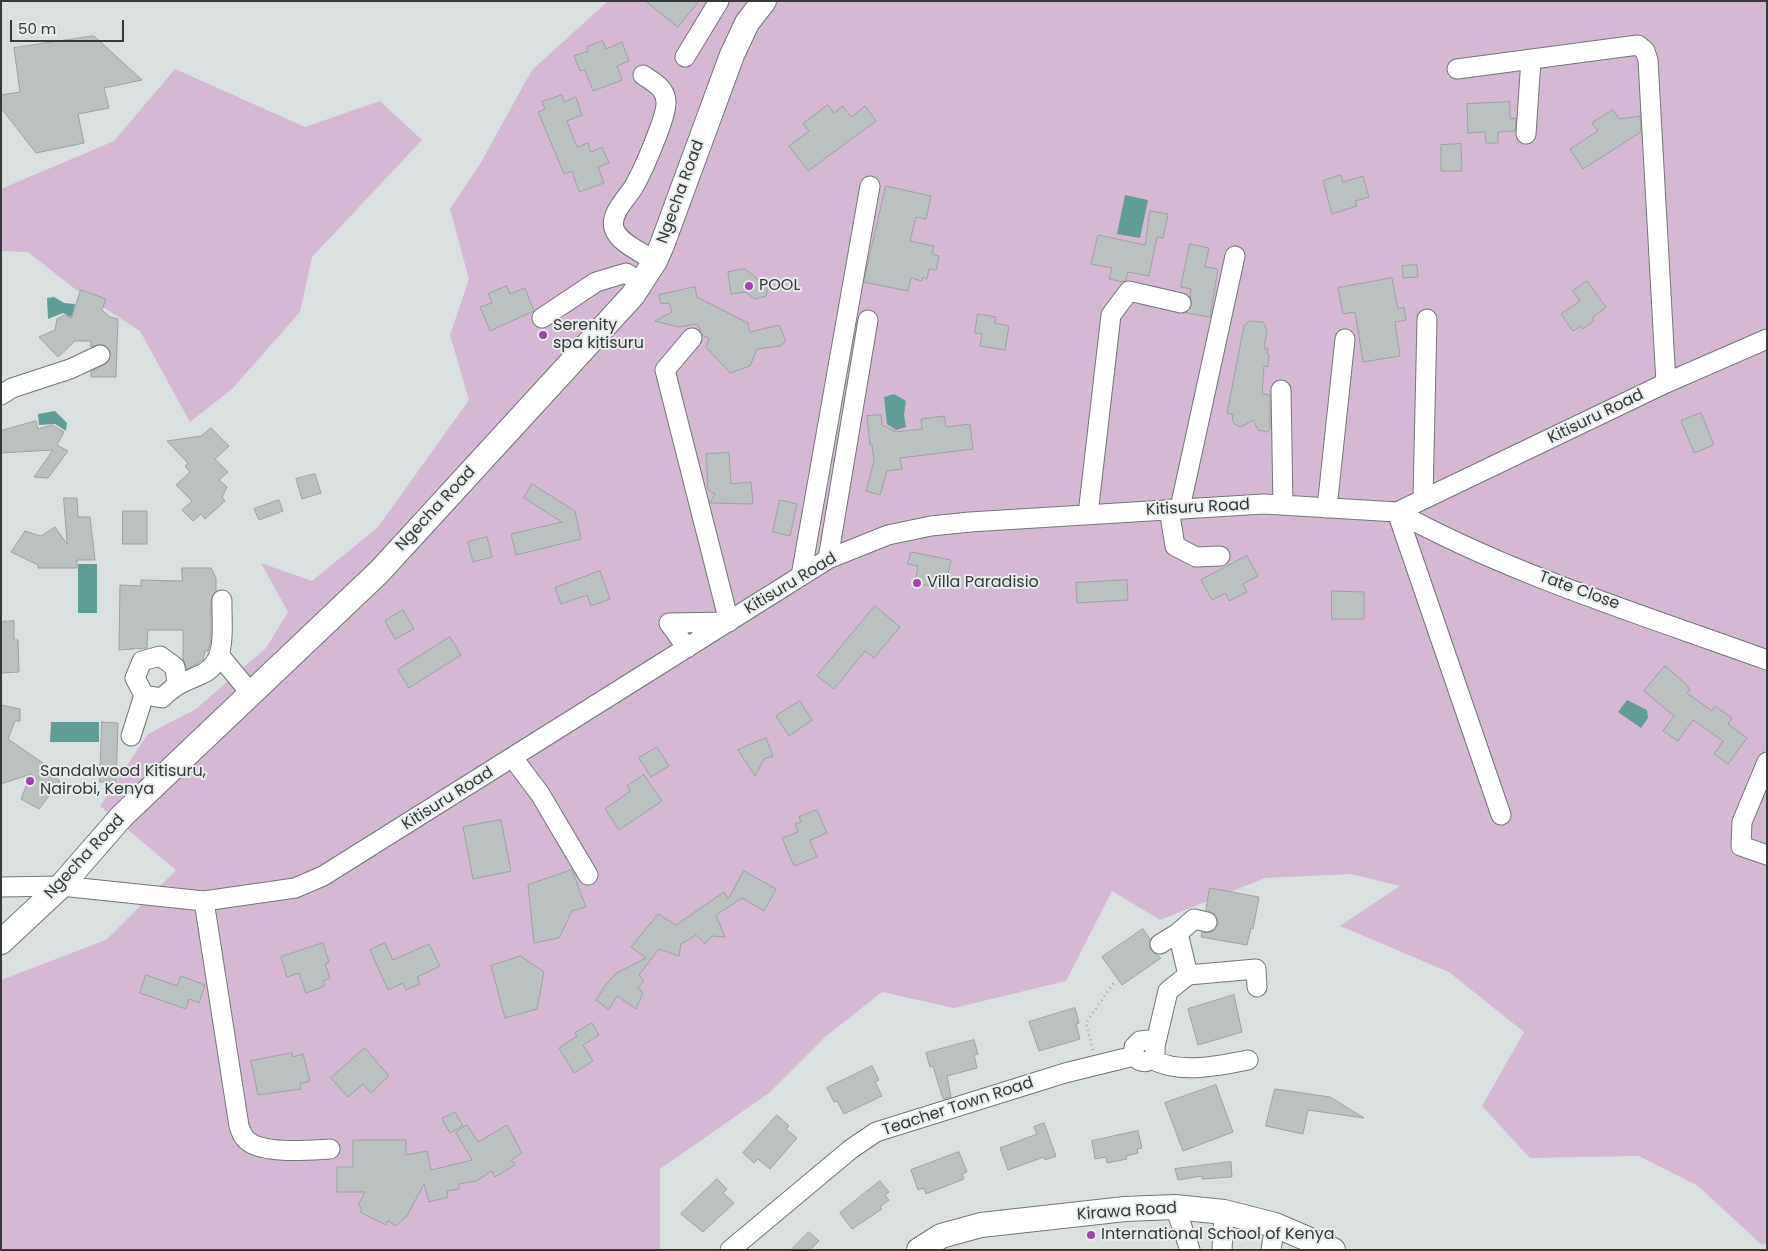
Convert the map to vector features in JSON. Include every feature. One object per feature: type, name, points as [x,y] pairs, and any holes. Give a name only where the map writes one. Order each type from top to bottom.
[{"type":"main road","name":"Ngecha Road","points":[[1,942],[61,886],[122,816],[252,695],[379,572],[633,295],[655,261],[732,55],[747,23],[764,1]]},
{"type":"main road","name":"Kirawa Road","points":[[919,1250],[941,1236],[981,1225],[1125,1209],[1174,1206],[1224,1212],[1275,1225],[1333,1250]]},
{"type":"street","points":[[685,57],[719,1]]},
{"type":"street","points":[[1457,69],[1638,45],[1645,51],[1648,60],[1666,383]]},
{"type":"street","points":[[1526,134],[1531,59]]},
{"type":"street","points":[[643,75],[661,86],[667,102],[664,117],[635,185],[613,221],[614,230],[621,239],[655,261]]},
{"type":"street","points":[[801,576],[870,186]]},
{"type":"street","points":[[1220,556],[1196,557],[1175,546],[1174,509],[1234,256]]},
{"type":"street","points":[[542,318],[596,282],[626,273],[641,283]]},
{"type":"street","points":[[1088,514],[1111,315],[1129,291],[1181,303]]},
{"type":"street","points":[[1423,498],[1427,319]]},
{"type":"street","points":[[828,559],[868,320]]},
{"type":"street","points":[[687,648],[669,623],[729,622],[664,370],[692,338]]},
{"type":"street","points":[[1327,508],[1344,339]]},
{"type":"street","name":"Kitisuru Road","points":[[1,886],[61,886],[204,901],[283,891],[307,884],[323,876],[513,758],[828,559],[888,535],[924,527],[1174,509],[1283,505],[1397,512],[1666,383],[1767,339]]},
{"type":"street","points":[[1,395],[12,388],[70,369],[100,355]]},
{"type":"street","points":[[1281,390],[1283,505]]},
{"type":"street","points":[[1397,512],[1501,815]]},
{"type":"street","name":"Tate Close","points":[[1397,512],[1426,529],[1523,570],[1767,660]]},
{"type":"street","points":[[144,694],[162,698],[177,684],[210,669],[220,656],[222,600]]},
{"type":"street","points":[[131,736],[144,694],[135,678],[142,661],[160,656],[175,667],[177,684]]},
{"type":"street","points":[[220,656],[252,695]]},
{"type":"street","points":[[513,758],[540,794],[588,876]]},
{"type":"street","points":[[1767,762],[1742,822],[1741,846],[1767,855]]},
{"type":"street","points":[[204,901],[239,1126],[243,1136],[250,1143],[278,1149],[330,1149]]},
{"type":"street","points":[[1160,944],[1178,933],[1194,919],[1207,922]]},
{"type":"street","points":[[1178,933],[1188,975]]},
{"type":"street","points":[[1248,1060],[1200,1067],[1162,1065],[1154,1053],[1168,991],[1188,975],[1256,969],[1256,987]]},
{"type":"street","name":"Teacher Town Road","points":[[730,1250],[851,1149],[876,1132],[1097,1064],[1134,1056],[1134,1047],[1140,1041],[1149,1040],[1154,1053]]},
{"type":"street","points":[[1174,1206],[1190,1250]]},
{"type":"street","points":[[1222,1250],[1224,1212]]},
{"type":"street","points":[[1271,1250],[1275,1225]]},
{"type":"path","points":[[1097,1064],[1086,1023],[1115,981]]},
{"type":"shaded area","points":[[608,1],[1767,1],[1767,1243],[1762,1245],[1698,1186],[1639,1156],[1530,1158],[1482,1106],[1524,1032],[1449,972],[1340,926],[1400,886],[1351,874],[1265,878],[1160,920],[1112,891],[1066,981],[954,1008],[882,992],[825,1037],[769,1093],[660,1169],[660,1250],[1,1250],[1,980],[106,940],[176,870],[100,806],[148,734],[196,709],[266,648],[288,612],[261,563],[312,581],[378,527],[469,400],[450,335],[469,279],[450,209],[480,164],[532,70]]},
{"type":"shaded area","points":[[175,69],[305,127],[380,101],[422,140],[312,257],[300,312],[232,389],[190,422],[140,331],[75,289],[28,252],[1,251],[1,189],[114,141]]},
{"type":"water","points":[[1125,195],[1148,200],[1140,238],[1117,234]]},
{"type":"water","points":[[54,297],[64,303],[75,304],[73,315],[70,317],[63,313],[48,319],[47,298]]},
{"type":"water","points":[[894,394],[906,401],[904,415],[906,427],[896,430],[887,424],[884,397]]},
{"type":"water","points":[[55,411],[67,423],[66,431],[55,424],[39,425],[38,414]]},
{"type":"water","points":[[78,564],[97,564],[97,613],[78,613]]},
{"type":"water","points":[[1627,700],[1647,710],[1648,718],[1641,728],[1618,712]]},
{"type":"water","points":[[51,722],[99,722],[99,742],[50,742]]},
{"type":"building","points":[[646,1],[699,1],[678,27]]},
{"type":"building","points":[[94,36],[142,80],[104,88],[109,108],[78,114],[84,143],[36,153],[1,108],[1,95],[20,92],[14,48]]},
{"type":"building","points":[[603,41],[606,49],[622,42],[629,61],[617,66],[622,80],[593,91],[585,70],[580,71],[574,56],[588,51],[587,47]]},
{"type":"building","points":[[562,95],[564,102],[576,97],[582,115],[567,121],[577,147],[588,143],[591,152],[602,147],[609,163],[598,167],[604,183],[579,192],[572,171],[564,174],[538,112],[545,109],[542,102]]},
{"type":"building","points":[[1510,102],[1510,119],[1516,118],[1515,131],[1498,132],[1498,143],[1486,143],[1485,132],[1468,133],[1467,104]]},
{"type":"building","points":[[828,105],[834,113],[843,106],[851,117],[865,106],[876,121],[808,171],[789,146],[809,131],[803,124]]},
{"type":"building","points":[[1613,110],[1619,119],[1640,116],[1641,132],[1583,169],[1570,149],[1598,131],[1592,123]]},
{"type":"building","points":[[1461,144],[1462,171],[1441,171],[1441,145]]},
{"type":"building","points":[[1341,175],[1343,182],[1363,176],[1369,197],[1355,201],[1357,206],[1332,214],[1323,181]]},
{"type":"building","points":[[886,186],[931,196],[926,219],[916,217],[910,241],[934,246],[932,254],[939,256],[936,270],[929,269],[927,279],[923,277],[922,281],[911,278],[908,291],[864,282]]},
{"type":"building","points":[[1150,211],[1168,214],[1163,238],[1157,237],[1149,276],[1128,272],[1126,280],[1123,282],[1109,279],[1112,268],[1091,264],[1098,235],[1145,245]]},
{"type":"building","points":[[1190,244],[1209,248],[1205,267],[1218,269],[1210,317],[1186,313],[1192,305],[1191,289],[1181,287]]},
{"type":"building","points":[[1417,265],[1418,277],[1403,278],[1402,266]]},
{"type":"building","name":"POOL","points":[[745,269],[761,282],[769,284],[766,296],[755,299],[745,292],[731,294],[728,272]]},
{"type":"building","points":[[1392,278],[1398,309],[1404,307],[1406,320],[1395,322],[1400,356],[1363,362],[1355,312],[1343,314],[1338,288]]},
{"type":"building","points":[[1587,281],[1606,307],[1592,318],[1594,321],[1583,329],[1581,326],[1573,331],[1561,314],[1580,301],[1573,291]]},
{"type":"building","points":[[507,286],[510,294],[525,288],[534,311],[490,331],[480,307],[492,303],[488,294]]},
{"type":"building","points":[[695,287],[697,297],[748,323],[750,332],[779,325],[786,341],[780,346],[757,349],[750,366],[730,373],[706,347],[709,338],[703,336],[697,324],[678,327],[655,321],[672,312],[669,303],[661,304],[659,295]]},
{"type":"building","points":[[81,290],[106,299],[102,310],[110,317],[118,319],[116,377],[91,377],[91,372],[109,361],[110,351],[106,346],[100,344],[91,347],[91,341],[75,341],[58,357],[39,337],[55,330],[57,319],[64,315],[71,318]]},
{"type":"building","points":[[978,314],[996,317],[995,323],[1009,326],[1005,350],[980,346],[982,334],[975,333]]},
{"type":"building","points":[[1250,321],[1263,322],[1267,330],[1264,348],[1268,349],[1268,367],[1264,366],[1262,394],[1270,395],[1270,429],[1267,432],[1258,430],[1253,420],[1241,427],[1236,425],[1232,421],[1233,414],[1227,413],[1244,326]]},
{"type":"building","points":[[1701,413],[1714,445],[1694,453],[1681,421]]},
{"type":"building","points":[[881,415],[882,425],[896,432],[922,429],[921,419],[944,416],[946,427],[970,424],[973,449],[900,458],[902,469],[887,471],[880,495],[866,491],[874,461],[867,416]]},
{"type":"building","points":[[36,421],[38,429],[52,425],[64,432],[57,445],[68,451],[48,478],[34,477],[53,450],[1,453],[1,431]]},
{"type":"building","points":[[211,428],[229,446],[215,459],[228,472],[219,480],[227,487],[222,497],[225,501],[205,519],[201,514],[193,521],[182,510],[192,501],[176,485],[190,472],[185,466],[188,463],[167,441],[201,436]]},
{"type":"building","points":[[729,453],[731,484],[751,482],[753,504],[710,503],[715,494],[708,490],[706,454]]},
{"type":"building","points":[[315,474],[321,493],[302,499],[296,479]]},
{"type":"building","points":[[532,484],[575,511],[581,539],[516,555],[511,534],[562,522],[524,498]]},
{"type":"building","points":[[64,498],[77,498],[78,517],[90,517],[95,560],[77,560],[77,568],[38,568],[38,565],[11,552],[25,531],[41,536],[55,527],[67,544]]},
{"type":"building","points":[[279,500],[283,511],[259,520],[254,509]]},
{"type":"building","points":[[780,500],[797,504],[790,536],[773,532]]},
{"type":"building","points":[[123,511],[147,511],[147,544],[123,544]]},
{"type":"building","points":[[487,537],[492,557],[473,562],[468,542]]},
{"type":"building","points":[[911,552],[951,560],[945,589],[915,583],[918,566],[908,564]]},
{"type":"building","points":[[1247,556],[1258,576],[1243,584],[1247,592],[1229,601],[1225,593],[1212,600],[1201,580]]},
{"type":"building","points":[[182,568],[211,568],[216,578],[216,591],[211,600],[211,641],[208,651],[205,651],[203,660],[187,669],[183,659],[183,630],[148,630],[147,648],[119,650],[120,585],[141,586],[141,580],[182,581]]},
{"type":"building","points":[[600,571],[610,599],[591,606],[587,595],[561,604],[555,588]]},
{"type":"building","points":[[1127,580],[1128,600],[1077,603],[1076,583]]},
{"type":"building","points":[[1332,591],[1364,592],[1364,619],[1332,619]]},
{"type":"building","points":[[875,606],[900,627],[874,658],[865,651],[834,689],[817,676]]},
{"type":"building","points":[[403,610],[414,629],[395,639],[385,621]]},
{"type":"building","points":[[14,621],[14,640],[18,640],[19,672],[1,673],[1,622]]},
{"type":"building","points":[[450,637],[461,655],[409,688],[398,670]]},
{"type":"building","points":[[1665,666],[1686,684],[1690,690],[1687,693],[1712,711],[1715,706],[1732,718],[1728,724],[1747,738],[1728,764],[1714,754],[1723,741],[1693,720],[1678,741],[1663,731],[1674,716],[1644,691]]},
{"type":"building","points":[[800,701],[812,720],[789,736],[776,716]]},
{"type":"building","points":[[1,705],[20,709],[20,721],[15,721],[8,739],[50,768],[46,771],[60,781],[39,809],[21,799],[31,774],[1,784]]},
{"type":"building","points":[[102,722],[118,723],[116,782],[100,782]]},
{"type":"building","points":[[766,738],[773,756],[764,759],[755,776],[738,750]]},
{"type":"building","points":[[657,747],[669,766],[651,777],[639,758]]},
{"type":"building","points":[[644,775],[662,801],[619,830],[605,809],[630,791],[627,786]]},
{"type":"building","points":[[817,810],[827,833],[810,840],[817,857],[794,866],[782,838],[798,832],[795,824],[801,822],[799,817]]},
{"type":"building","points":[[501,820],[511,871],[473,879],[463,827]]},
{"type":"building","points":[[572,870],[586,907],[572,911],[559,938],[534,943],[528,885]]},
{"type":"building","points":[[744,871],[776,889],[764,911],[742,898],[716,915],[725,937],[712,936],[705,944],[696,935],[681,944],[679,956],[659,949],[639,975],[644,981],[638,987],[643,993],[636,1009],[617,996],[609,1010],[596,1000],[615,974],[646,958],[631,947],[658,914],[676,925],[724,892],[728,899]]},
{"type":"building","points":[[1210,888],[1259,897],[1253,929],[1251,928],[1247,945],[1201,937],[1202,932],[1210,933],[1215,930],[1218,924],[1215,914],[1206,910]]},
{"type":"building","points":[[1143,929],[1150,939],[1150,949],[1161,958],[1122,985],[1102,957]]},
{"type":"building","points":[[323,943],[329,962],[325,964],[330,978],[323,981],[325,986],[306,993],[299,973],[287,977],[281,957]]},
{"type":"building","points":[[385,943],[393,960],[429,944],[440,966],[417,977],[420,984],[406,990],[403,983],[388,990],[370,950]]},
{"type":"building","points":[[521,956],[544,972],[537,1009],[505,1018],[491,966]]},
{"type":"building","points":[[146,975],[177,986],[181,976],[205,985],[199,1003],[189,999],[186,1009],[140,993]]},
{"type":"building","points":[[1234,995],[1242,1032],[1198,1045],[1188,1009]]},
{"type":"building","points":[[1075,1008],[1079,1023],[1076,1024],[1080,1039],[1039,1051],[1029,1022]]},
{"type":"building","points":[[592,1023],[599,1035],[583,1045],[593,1061],[574,1073],[559,1048],[577,1036],[575,1033]]},
{"type":"building","points":[[974,1040],[978,1054],[974,1055],[977,1068],[947,1076],[951,1097],[943,1099],[933,1066],[930,1067],[926,1053]]},
{"type":"building","points":[[365,1048],[389,1076],[371,1093],[363,1084],[348,1097],[331,1078]]},
{"type":"building","points":[[292,1053],[293,1057],[303,1054],[310,1081],[300,1084],[301,1089],[258,1095],[251,1061]]},
{"type":"building","points":[[872,1066],[879,1080],[875,1082],[882,1096],[844,1114],[837,1101],[834,1102],[827,1088]]},
{"type":"building","points":[[1216,1085],[1233,1132],[1183,1151],[1165,1103]]},
{"type":"building","points":[[1275,1089],[1330,1097],[1364,1118],[1308,1110],[1303,1134],[1266,1126]]},
{"type":"building","points":[[455,1112],[463,1126],[450,1133],[442,1119]]},
{"type":"building","points":[[777,1115],[789,1126],[786,1129],[797,1138],[770,1169],[758,1159],[754,1163],[743,1153]]},
{"type":"building","points":[[1044,1123],[1056,1156],[1045,1160],[1044,1157],[1008,1170],[1000,1148],[1037,1134],[1034,1127]]},
{"type":"building","points":[[467,1125],[478,1142],[507,1125],[522,1153],[511,1160],[515,1165],[495,1177],[492,1171],[476,1181],[459,1184],[459,1189],[447,1191],[448,1197],[429,1202],[424,1184],[407,1216],[396,1226],[388,1221],[386,1225],[360,1212],[362,1208],[358,1205],[365,1192],[337,1192],[337,1167],[353,1167],[353,1140],[406,1140],[406,1155],[427,1151],[431,1170],[472,1160],[456,1133]]},
{"type":"building","points":[[1138,1131],[1142,1148],[1137,1149],[1138,1153],[1126,1156],[1127,1159],[1107,1163],[1106,1157],[1095,1159],[1092,1141]]},
{"type":"building","points":[[959,1152],[967,1172],[962,1174],[964,1179],[926,1194],[924,1188],[918,1190],[911,1170]]},
{"type":"building","points":[[1231,1162],[1232,1177],[1202,1179],[1202,1176],[1178,1180],[1175,1169]]},
{"type":"building","points":[[717,1179],[727,1189],[723,1193],[734,1203],[703,1232],[681,1214]]},
{"type":"building","points":[[880,1181],[889,1192],[885,1195],[889,1200],[880,1207],[882,1209],[852,1229],[840,1213]]},
{"type":"building","points":[[809,1232],[819,1241],[810,1250],[791,1250]]},
{"type":"place","name":"POOL","points":[[749,286]]},
{"type":"place","name":"Serenity spa kitisuru","points":[[543,335]]},
{"type":"place","name":"Villa Paradisio","points":[[917,583]]},
{"type":"place","name":"Sandalwood Kitisuru, Nairobi, Kenya","points":[[30,781]]},
{"type":"place","name":"International School of Kenya","points":[[1091,1235]]}]
